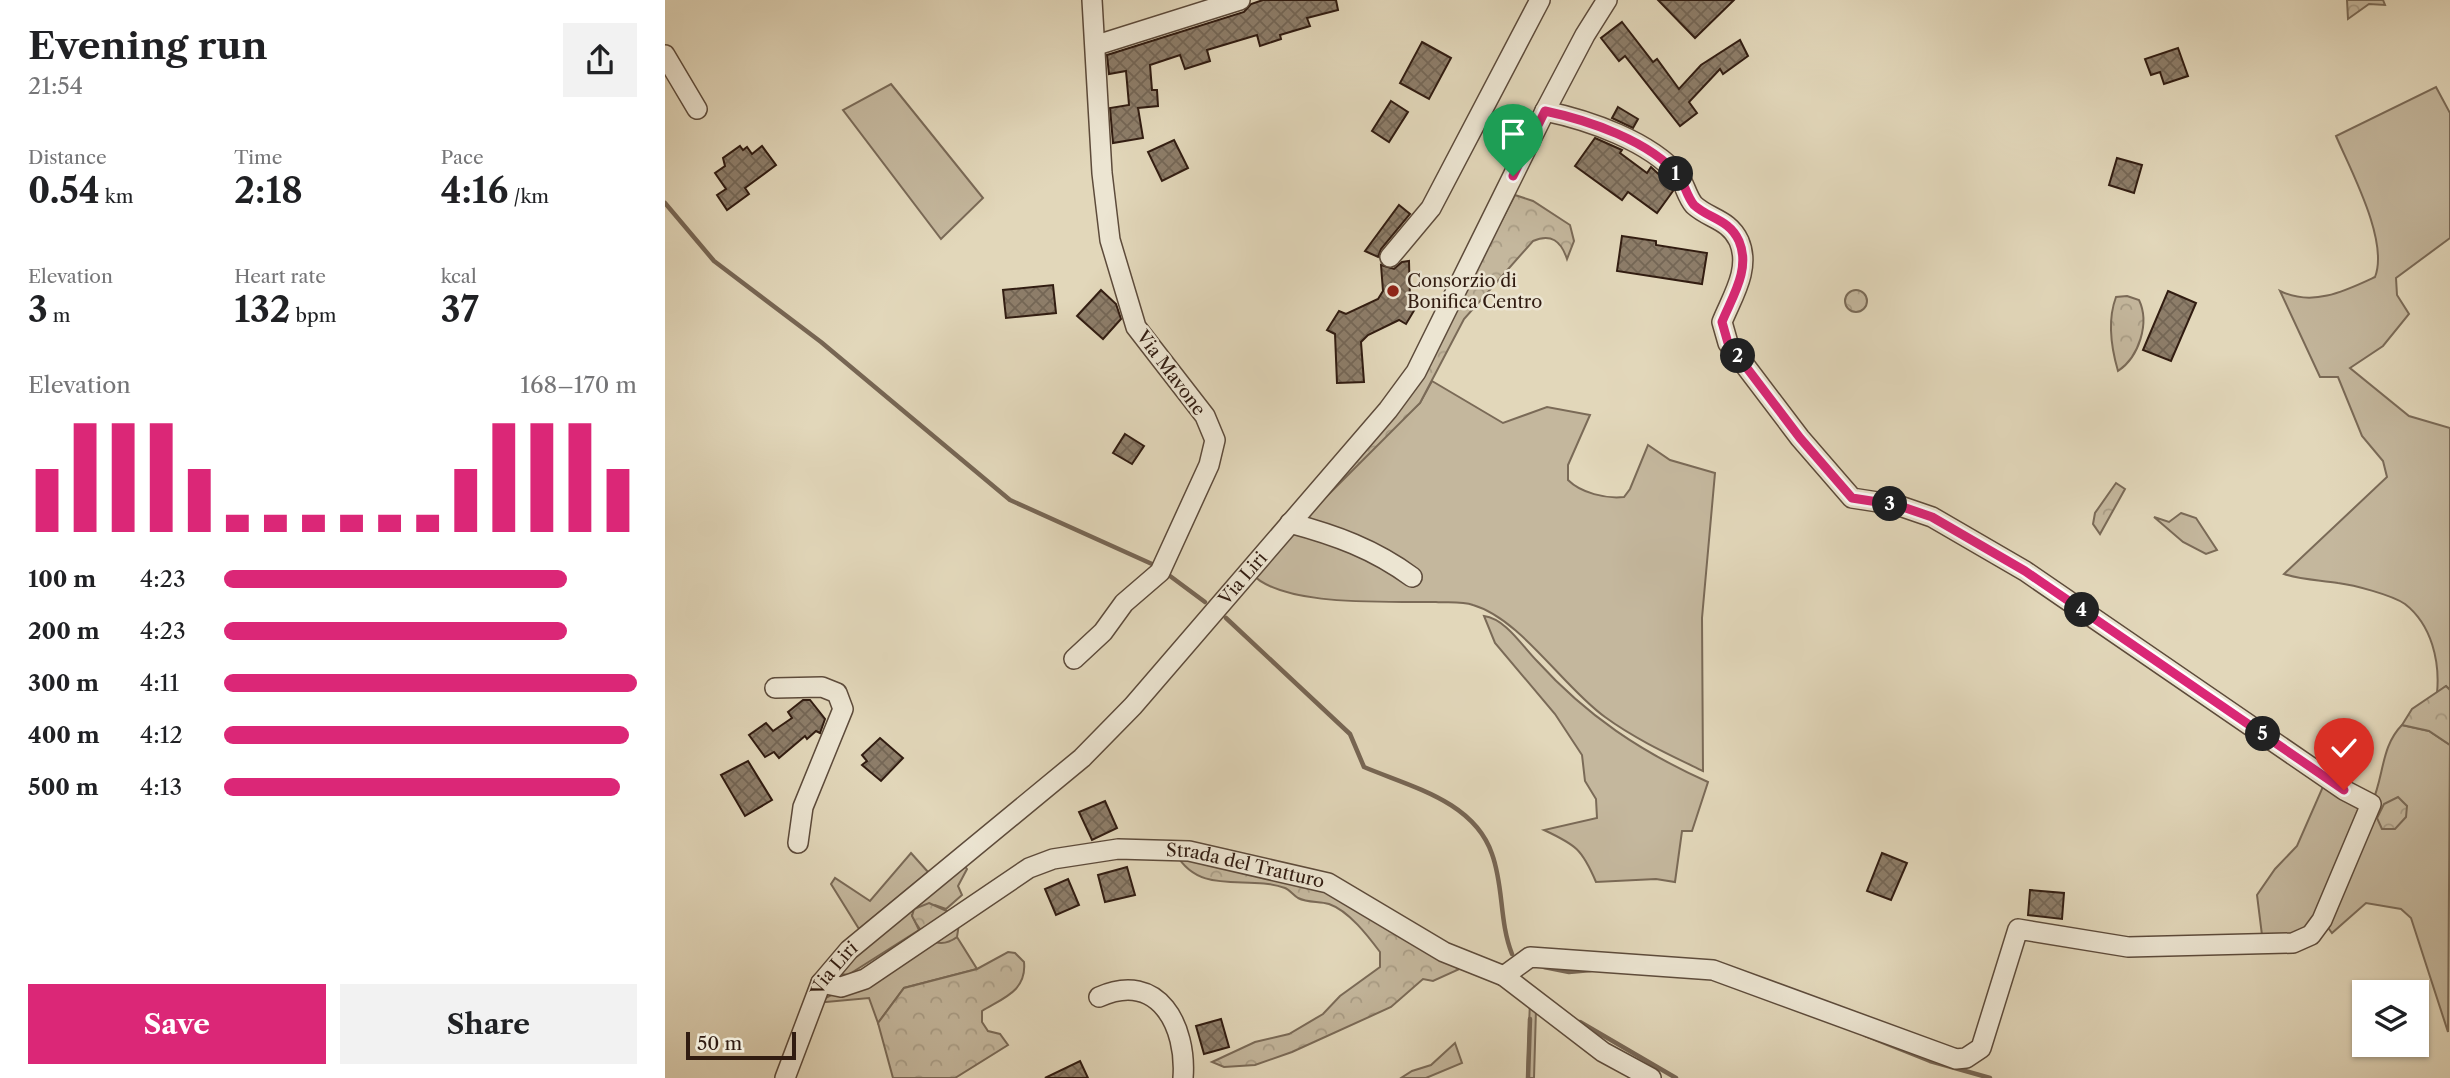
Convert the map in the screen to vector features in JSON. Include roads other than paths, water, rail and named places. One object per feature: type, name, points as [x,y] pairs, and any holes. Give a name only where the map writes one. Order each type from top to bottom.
[{"type":"street","name":"Via Mavone","points":[[1074,659],[1103,632],[1124,603],[1160,572],[1209,465],[1216,440],[1205,416],[1136,327],[1110,240],[1102,173],[1097,45],[1092,0]]},
{"type":"street","points":[[1097,45],[1240,0]]},
{"type":"street","points":[[1390,257],[1431,208],[1540,0]]},
{"type":"street","name":"Via Liri","points":[[785,1078],[821,984],[849,950],[1082,758],[1133,706],[1388,410],[1416,372],[1545,111],[1585,35],[1607,0]]},
{"type":"street","points":[[665,55],[697,109]]},
{"type":"street","points":[[1504,976],[1530,957],[1713,970],[1956,1059],[1966,1058],[1981,1048],[2018,929],[2128,947],[2293,943],[2311,935],[2322,920],[2371,804],[2344,790],[2025,571],[1932,517],[1897,505],[1852,498],[1800,438],[1728,343],[1722,322],[1739,288],[1742,254],[1739,241],[1731,228],[1692,203],[1679,176],[1647,151],[1612,131],[1545,111]]},
{"type":"street","points":[[1290,523],[1346,539],[1392,562],[1412,577]]},
{"type":"street","points":[[775,688],[822,687],[837,693],[843,709],[803,807],[798,843]]},
{"type":"street","name":"Strada del Tratturo","points":[[821,984],[841,987],[865,979],[1029,869],[1053,859],[1118,849],[1189,851],[1328,883],[1444,952],[1504,976],[1586,1040],[1650,1078]]},
{"type":"street","points":[[1099,997],[1126,991],[1157,999],[1177,1026],[1185,1057],[1183,1078]]},
{"type":"waterway","points":[[665,203],[714,261],[821,342],[1010,500],[1152,564]]},
{"type":"waterway","points":[[1170,576],[1205,602]]},
{"type":"waterway","points":[[1226,618],[1350,734],[1364,767],[1439,798],[1471,821],[1483,836],[1496,866],[1505,929],[1512,954]]},
{"type":"waterway","points":[[1544,967],[1569,972],[1591,970]]},
{"type":"waterway","points":[[1528,1078],[1530,1019]]},
{"type":"waterway","points":[[1580,1022],[1676,1078]]},
{"type":"waterway","points":[[1865,1035],[1930,1061],[1990,1078]]},
{"type":"place","name":"Consorzio di Bonifica Centro","points":[[1393,291]]}]
